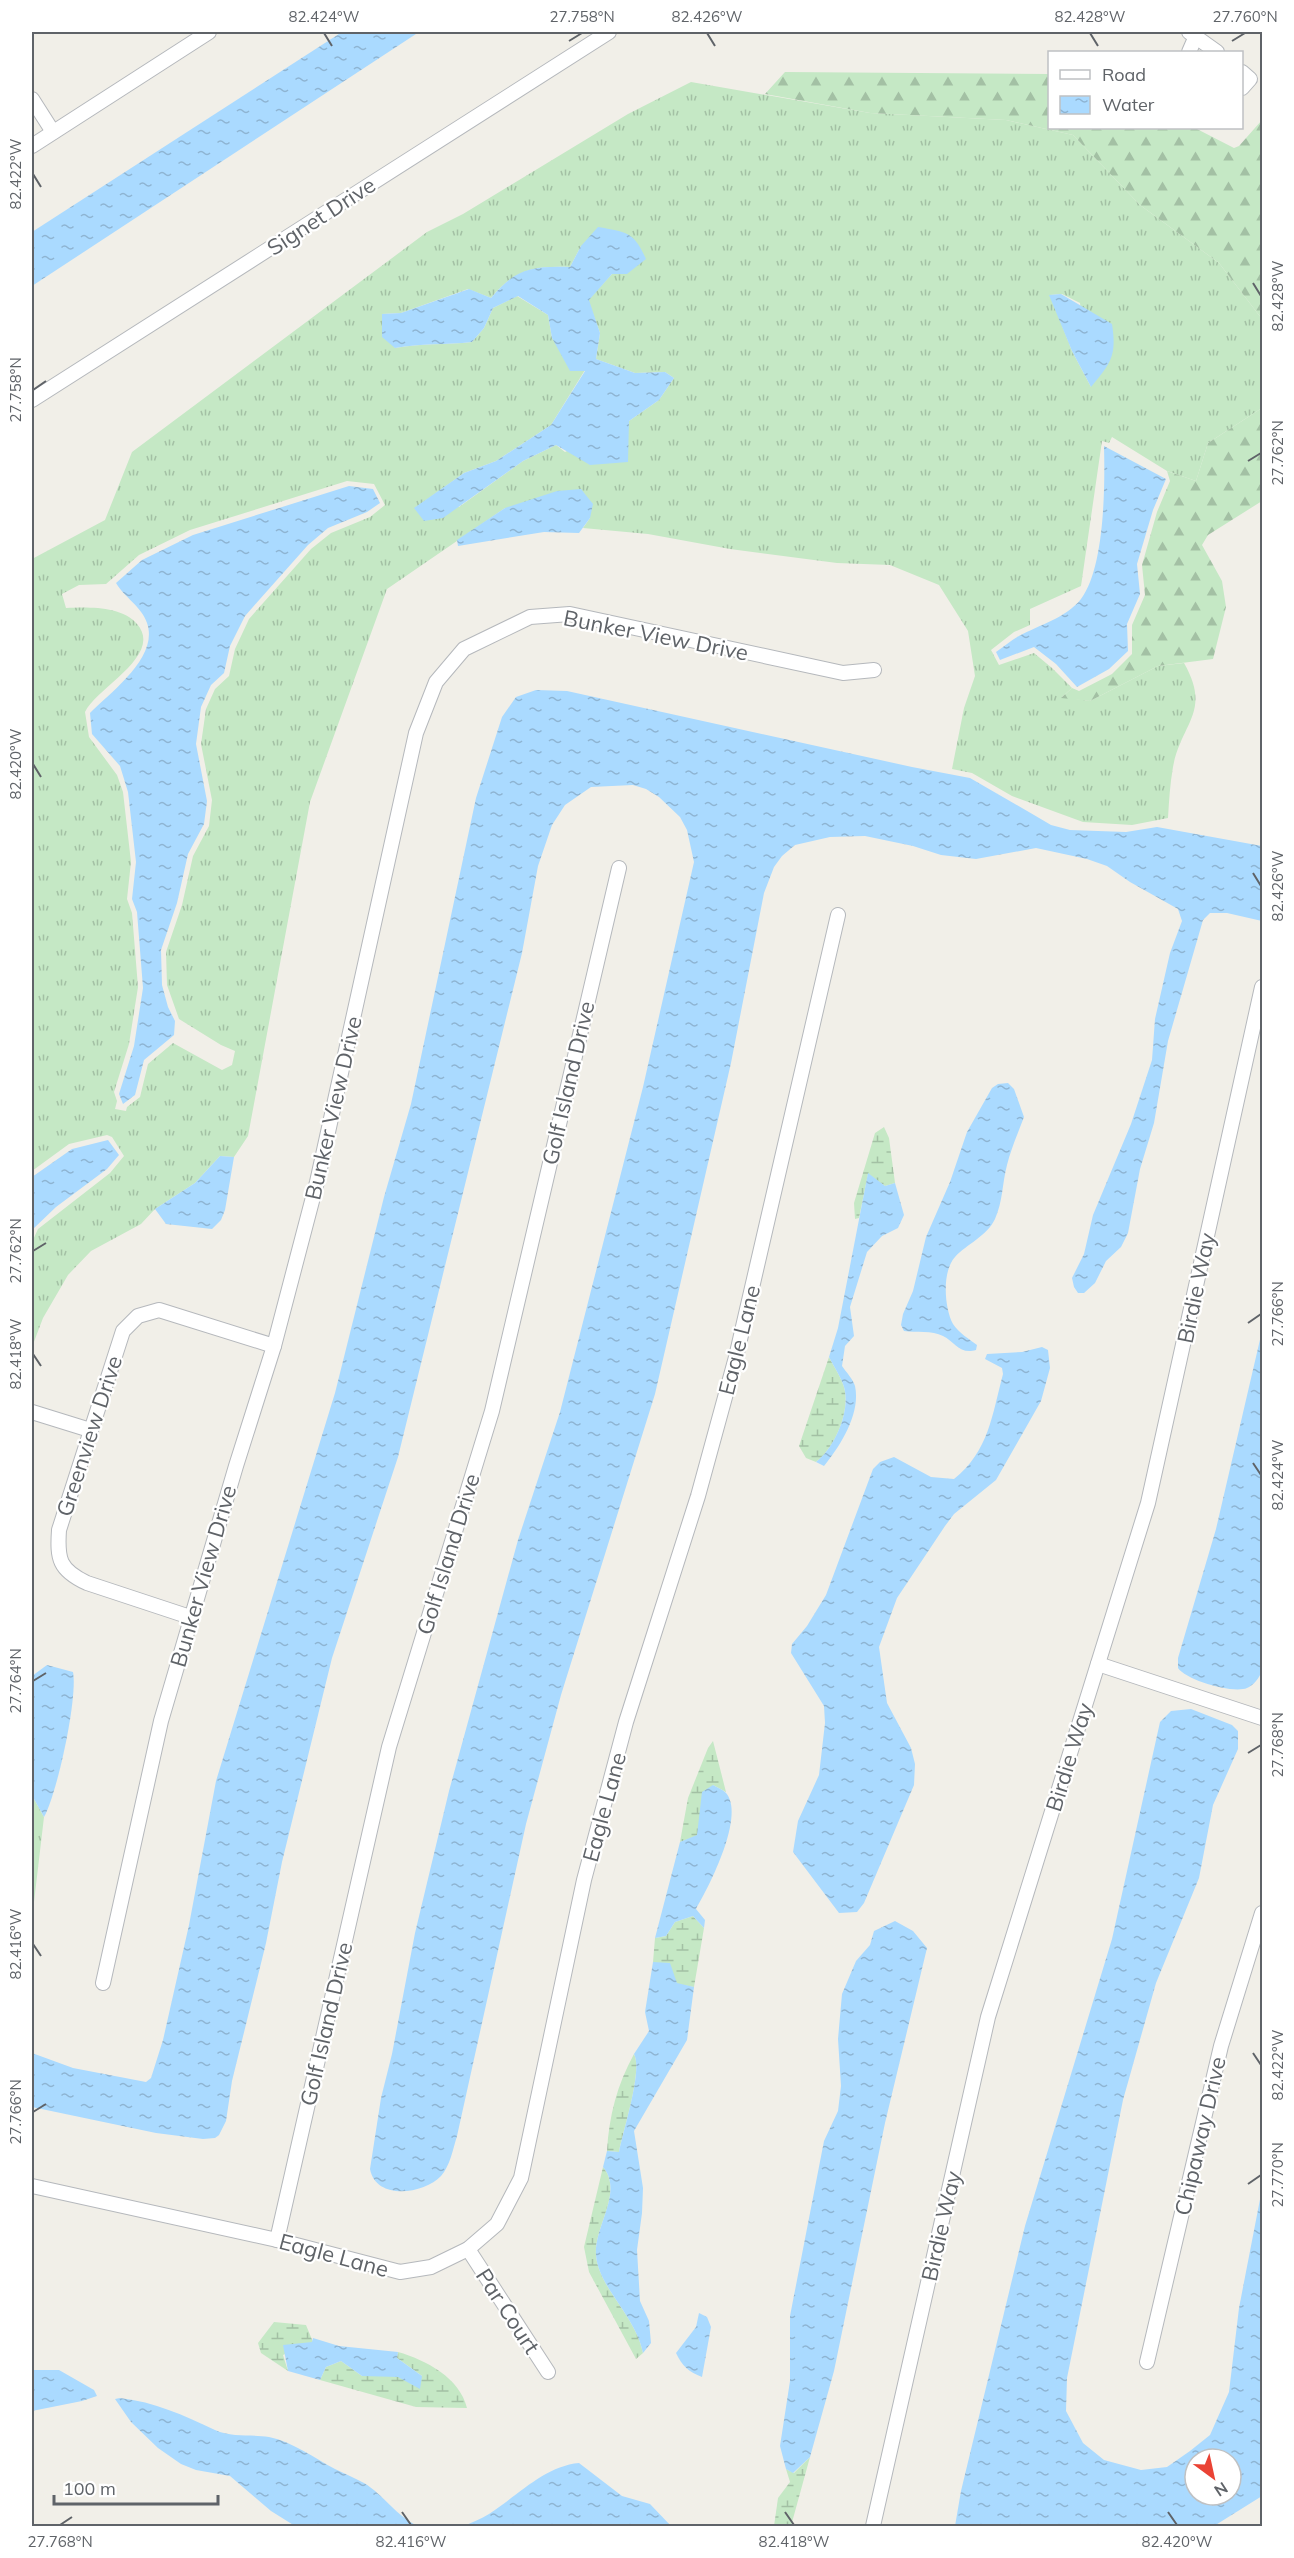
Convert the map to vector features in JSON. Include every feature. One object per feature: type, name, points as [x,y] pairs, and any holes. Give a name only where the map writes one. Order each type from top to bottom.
[{"type":"street","points":[[32,146],[209,32]]},
{"type":"street","name":"Signet Drive","points":[[32,400],[609,32]]},
{"type":"street","points":[[1189,51],[1192,34],[1216,51]]},
{"type":"street","points":[[32,99],[53,132]]},
{"type":"street","name":"Bunker View Drive","points":[[103,1983],[161,1721],[190,1617],[274,1346],[317,1182],[416,733],[436,682],[464,649],[531,616],[570,614],[843,673],[874,670]]},
{"type":"street","name":"Golf Island Drive","points":[[277,2240],[389,1747],[492,1411],[619,868]]},
{"type":"street","name":"Eagle Lane","points":[[32,2186],[277,2240],[400,2272],[431,2267],[468,2249],[497,2224],[521,2178],[584,1880],[626,1722],[698,1496],[736,1357],[838,915]]},
{"type":"street","name":"Birdie Way","points":[[873,2526],[988,2017],[1148,1503],[1263,987]]},
{"type":"street","name":"Greenview Drive","points":[[190,1617],[72,1576],[63,1566],[58,1550],[59,1530],[123,1331],[138,1316],[159,1310],[274,1346]]},
{"type":"street","points":[[32,1412],[90,1430]]},
{"type":"street","points":[[1098,1664],[1263,1718]]},
{"type":"street","name":"Chipaway Drive","points":[[1147,2362],[1221,2046],[1263,1913]]},
{"type":"street","name":"Par Court","points":[[468,2249],[548,2372]]},
{"type":"green space","points":[[785,72],[1048,74],[1048,129],[1197,129],[1234,148],[1239,146],[1262,120],[1262,319],[1219,263],[1140,205],[1073,135],[1006,120],[870,113],[765,94]]},
{"type":"green space","points":[[691,82],[870,113],[1006,120],[1073,135],[1140,205],[1219,263],[1262,319],[1262,408],[1208,443],[1196,481],[1167,471],[1112,437],[1109,443],[1102,441],[1081,586],[1030,609],[1030,625],[1014,632],[991,650],[999,665],[1034,653],[1072,688],[1062,697],[1090,701],[1158,666],[1184,663],[1192,680],[1195,706],[1173,767],[1168,818],[1132,825],[1083,822],[1012,796],[972,773],[952,769],[964,708],[975,676],[968,631],[939,585],[890,565],[837,563],[730,549],[648,534],[583,528],[590,518],[505,508],[387,589],[310,802],[248,1136],[234,1157],[220,1156],[195,1183],[155,1209],[141,1224],[91,1251],[68,1275],[43,1318],[32,1347],[32,1242],[38,1229],[110,1173],[124,1156],[112,1137],[107,1135],[69,1144],[32,1171],[32,559],[105,520],[132,452],[427,232],[463,214],[628,114]],"holes":[[[581,246],[627,274],[612,274],[588,300],[600,333],[596,359],[635,373],[665,372],[674,378],[659,400],[629,421],[565,452],[556,445],[523,461],[459,507],[415,508],[464,473],[496,461],[551,425],[585,370],[552,338],[548,315],[517,296],[493,308],[484,328],[472,342],[395,348],[382,314],[401,313],[468,289],[491,298],[508,281],[526,271],[546,267],[570,267]],[[1062,294],[1080,303],[1091,387],[1072,351],[1050,295]],[[347,481],[374,484],[385,505],[370,517],[331,533],[311,549],[249,619],[235,649],[229,676],[215,689],[206,709],[201,744],[212,800],[209,826],[193,856],[182,905],[166,952],[167,985],[179,1019],[235,1051],[232,1065],[222,1070],[173,1043],[148,1064],[140,1097],[127,1107],[126,1111],[115,1109],[117,1101],[114,1092],[129,1044],[138,987],[132,913],[127,899],[131,862],[123,792],[117,775],[89,737],[85,712],[92,702],[136,659],[142,647],[143,636],[137,624],[123,614],[104,609],[66,608],[62,594],[79,585],[106,584],[139,555],[190,530]]]},
{"type":"green space","points":[[1262,408],[1262,501],[1208,535],[1202,545],[1222,581],[1226,607],[1213,659],[1158,666],[1090,701],[1061,698],[1072,688],[1079,691],[1112,674],[1132,654],[1132,625],[1145,595],[1142,565],[1157,512],[1170,481],[1167,471],[1196,481],[1208,443]]},
{"type":"green space","points":[[884,1127],[889,1138],[895,1183],[885,1186],[868,1174],[859,1218],[855,1219],[854,1203],[875,1133]]},
{"type":"green space","points":[[829,1357],[844,1387],[845,1406],[835,1438],[816,1462],[806,1458],[799,1446]]},
{"type":"green space","points":[[713,1741],[726,1792],[713,1785],[697,1836],[680,1842],[688,1798]]},
{"type":"green space","points":[[32,1757],[34,1799],[44,1817],[32,1919]]},
{"type":"green space","points":[[693,1916],[704,1928],[694,1987],[677,1984],[653,1962],[655,1938],[666,1936],[675,1922]]},
{"type":"green space","points":[[634,2054],[636,2073],[634,2087],[619,2152],[607,2151],[615,2101]]},
{"type":"green space","points":[[603,2167],[609,2177],[610,2187],[607,2210],[597,2244],[598,2267],[639,2339],[643,2353],[636,2359],[589,2272],[584,2247]]},
{"type":"green space","points":[[274,2322],[306,2325],[313,2342],[283,2355],[288,2371],[261,2353],[258,2343]]},
{"type":"green space","points":[[398,2352],[430,2365],[449,2379],[463,2397],[467,2408],[416,2407],[320,2380],[326,2367],[341,2361],[362,2376],[422,2376],[397,2358]]},
{"type":"green space","points":[[810,2457],[791,2526],[774,2526],[778,2498],[790,2482],[786,2469],[794,2473]]},
{"type":"water","points":[[342,32],[419,32],[32,286],[32,232]]},
{"type":"water","points":[[598,227],[623,232],[633,238],[646,259],[627,274],[612,274],[589,300],[600,333],[596,359],[635,373],[665,372],[674,378],[659,400],[629,421],[628,462],[590,465],[556,445],[523,461],[443,518],[424,521],[414,508],[464,473],[496,461],[551,425],[585,371],[570,371],[552,338],[548,315],[518,296],[493,308],[484,328],[472,342],[395,348],[382,337],[382,314],[401,313],[469,289],[491,298],[509,280],[526,271],[545,267],[570,267],[581,246]]},
{"type":"water","points":[[1061,294],[1112,324],[1114,344],[1111,358],[1091,387],[1072,351],[1049,295]]},
{"type":"water","points":[[1104,446],[1166,479],[1153,510],[1137,564],[1140,594],[1127,624],[1128,651],[1109,669],[1077,687],[1056,664],[1034,647],[1000,660],[996,652],[1016,638],[1075,606],[1089,585],[1095,567],[1102,525]]},
{"type":"water","points":[[349,486],[373,489],[380,503],[367,512],[328,528],[308,545],[245,616],[230,646],[224,673],[211,685],[201,707],[196,744],[207,801],[204,824],[188,854],[177,903],[161,950],[162,985],[168,1007],[175,1021],[174,1035],[144,1060],[135,1095],[123,1104],[119,1094],[134,1046],[143,988],[137,912],[132,899],[136,862],[128,792],[120,766],[92,734],[90,713],[121,684],[140,661],[149,636],[145,617],[116,583],[142,560],[193,535]]},
{"type":"water","points":[[581,489],[593,504],[590,518],[579,533],[544,532],[458,546],[457,540],[505,508],[557,491]]},
{"type":"water","points":[[536,690],[567,691],[970,778],[1051,825],[1070,830],[1126,832],[1157,827],[1262,846],[1262,921],[1227,913],[1210,913],[1203,920],[1168,1041],[1154,1123],[1140,1169],[1128,1233],[1121,1247],[1106,1261],[1095,1283],[1084,1293],[1078,1293],[1072,1278],[1084,1254],[1093,1215],[1131,1124],[1152,1060],[1155,1019],[1170,953],[1182,921],[1178,909],[1107,866],[1087,859],[1036,848],[976,859],[941,855],[913,846],[865,836],[830,837],[795,845],[782,856],[774,867],[764,893],[731,1063],[655,1394],[561,1695],[526,1824],[457,2136],[449,2162],[441,2176],[424,2187],[401,2191],[381,2186],[374,2179],[370,2169],[381,2098],[392,2054],[415,1933],[449,1791],[518,1540],[560,1412],[643,1087],[694,862],[687,830],[680,817],[659,797],[646,789],[633,785],[591,787],[565,805],[552,825],[538,866],[522,953],[398,1457],[332,1658],[282,1862],[266,1943],[232,2081],[226,2121],[219,2135],[215,2138],[203,2139],[156,2133],[32,2107],[32,2053],[73,2068],[146,2082],[151,2078],[163,2040],[189,1925],[216,1781],[335,1393],[384,1197],[411,1104],[476,798],[502,717],[516,697]]},
{"type":"water","points":[[1008,1083],[1014,1089],[1024,1117],[1005,1172],[998,1212],[987,1230],[955,1257],[946,1280],[946,1299],[953,1324],[977,1345],[976,1350],[966,1351],[939,1334],[904,1331],[901,1325],[913,1291],[926,1237],[950,1182],[967,1132],[992,1088],[998,1084]]},
{"type":"water","points":[[108,1140],[119,1155],[107,1169],[56,1207],[32,1230],[32,1177],[72,1149]]},
{"type":"water","points":[[220,1156],[234,1157],[225,1210],[221,1220],[212,1229],[166,1224],[155,1209],[195,1183]]},
{"type":"water","points":[[868,1173],[885,1186],[895,1183],[904,1215],[898,1228],[882,1236],[867,1252],[850,1307],[854,1336],[845,1346],[842,1366],[855,1386],[855,1408],[848,1429],[824,1466],[816,1462],[835,1438],[845,1406],[844,1387],[829,1357],[838,1328]]},
{"type":"water","points":[[1262,1331],[1262,1671],[1250,1687],[1231,1689],[1210,1685],[1183,1673],[1178,1668],[1178,1658],[1216,1529]]},
{"type":"water","points":[[1042,1347],[1048,1350],[1050,1368],[1041,1401],[996,1480],[954,1514],[897,1598],[879,1647],[887,1703],[911,1748],[915,1764],[914,1785],[864,1903],[857,1912],[839,1913],[793,1852],[798,1821],[819,1775],[825,1723],[824,1706],[791,1653],[792,1644],[807,1626],[826,1595],[873,1469],[880,1462],[894,1457],[931,1477],[954,1479],[975,1457],[988,1431],[996,1404],[1003,1374],[1002,1368],[985,1359],[987,1354],[1022,1352]]},
{"type":"water","points":[[47,1665],[73,1672],[74,1685],[65,1746],[55,1788],[44,1817],[34,1799],[32,1676]]},
{"type":"water","points":[[1191,1709],[1232,1725],[1238,1731],[1238,1749],[1213,1805],[1199,1878],[1156,1983],[1123,2100],[1067,2378],[1066,2411],[1083,2443],[1104,2460],[1141,2470],[1167,2467],[1183,2456],[1183,2507],[1243,2507],[1243,2447],[1195,2447],[1210,2435],[1229,2392],[1239,2308],[1262,2189],[1262,2496],[1214,2526],[955,2526],[961,2491],[1025,2226],[1112,1939],[1160,1722],[1171,1711]]},
{"type":"water","points":[[713,1785],[725,1792],[731,1802],[732,1816],[724,1850],[696,1909],[705,1920],[704,1928],[693,1916],[675,1922],[666,1936],[655,1938],[680,1842],[697,1835],[702,1792]]},
{"type":"water","points":[[895,1921],[913,1931],[927,1948],[885,2123],[834,2371],[810,2457],[793,2473],[786,2469],[780,2446],[790,2381],[790,2316],[824,2141],[838,2111],[841,2086],[838,2039],[842,1994],[856,1961],[870,1945],[874,1931]]},
{"type":"water","points":[[653,1962],[670,1963],[677,1983],[694,1987],[687,2040],[634,2131],[643,2188],[637,2250],[640,2301],[649,2321],[651,2343],[643,2353],[633,2327],[603,2279],[596,2255],[610,2187],[609,2177],[603,2167],[607,2151],[619,2152],[634,2087],[636,2062],[634,2054],[649,2031],[645,2012]]},
{"type":"water","points":[[699,2313],[707,2317],[711,2327],[702,2377],[686,2368],[676,2353],[696,2327]]},
{"type":"water","points":[[313,2338],[339,2346],[398,2352],[397,2358],[422,2376],[420,2389],[398,2377],[362,2376],[341,2361],[326,2367],[320,2380],[288,2371],[283,2345],[312,2342]]},
{"type":"water","points":[[32,2370],[59,2370],[94,2390],[97,2396],[32,2411]]},
{"type":"water","points":[[120,2398],[169,2410],[222,2432],[269,2437],[286,2443],[364,2483],[403,2517],[418,2526],[295,2526],[271,2511],[230,2476],[196,2470],[181,2464],[158,2448],[131,2422],[115,2399]]},
{"type":"water","points":[[579,2463],[622,2496],[650,2504],[671,2526],[464,2526],[489,2514],[543,2476],[567,2465]]}]
